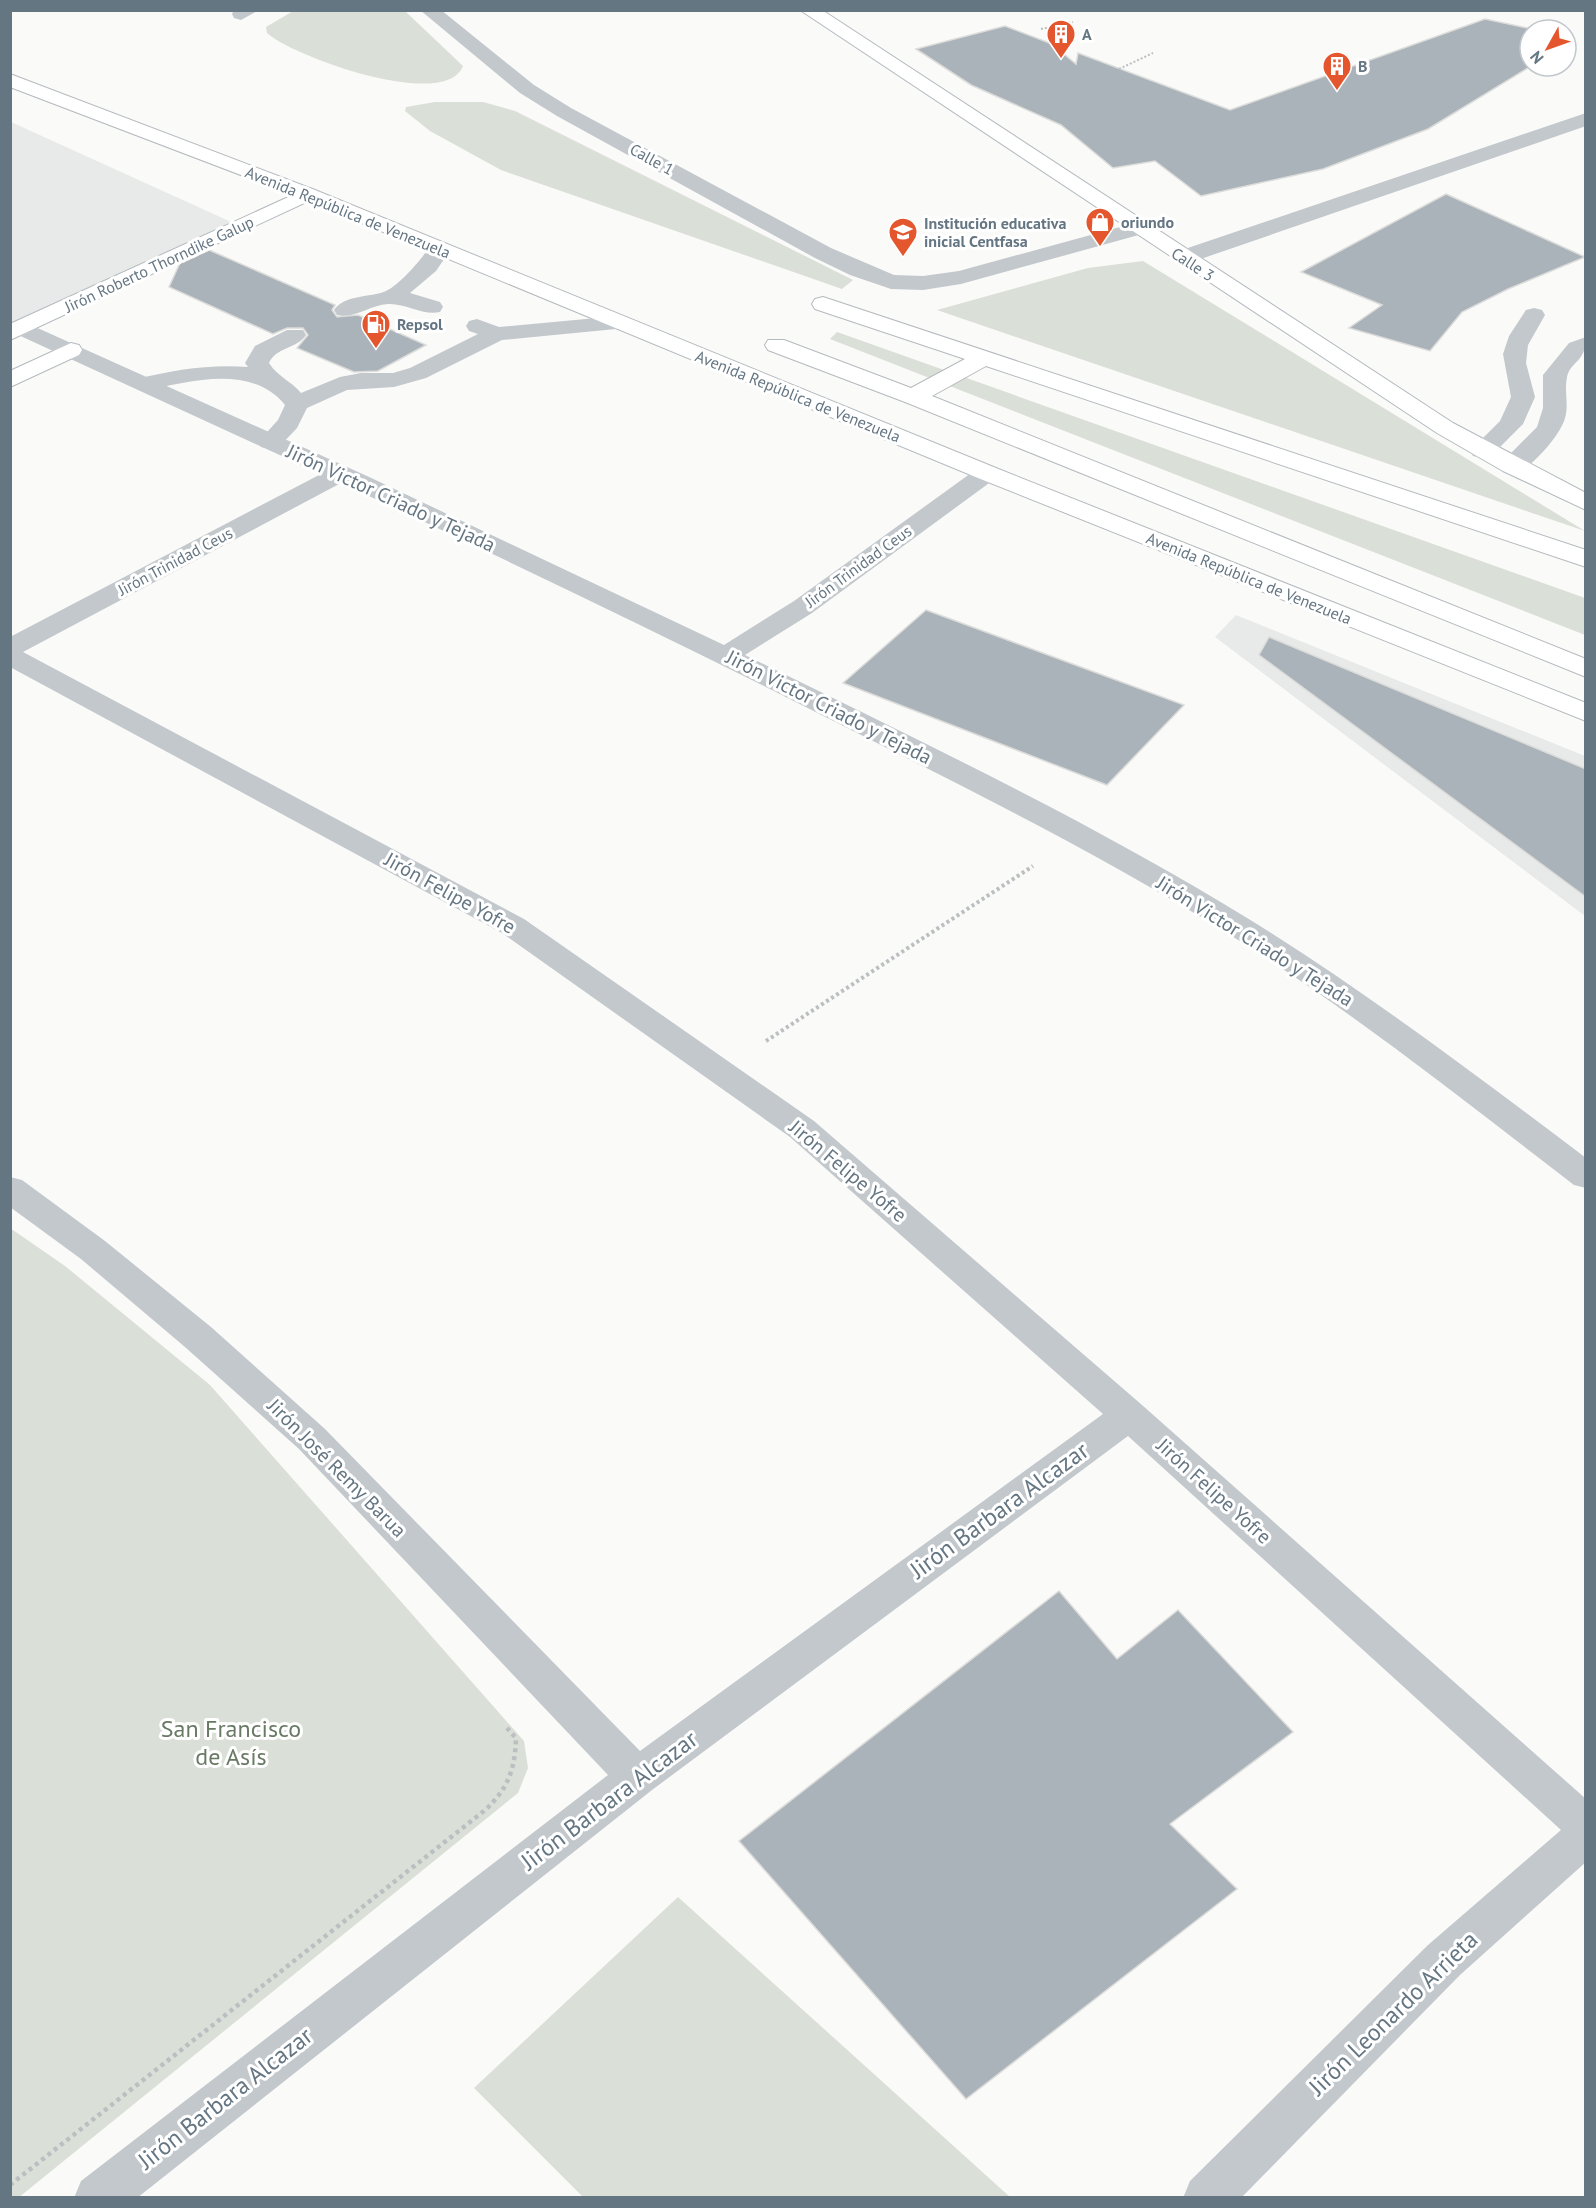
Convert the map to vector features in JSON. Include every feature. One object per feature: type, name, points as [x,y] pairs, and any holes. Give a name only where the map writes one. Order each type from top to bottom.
[{"type":"main road","name":"Calle 3","points":[[809,10],[1138,228],[1482,450],[1586,503]]},
{"type":"main road","name":"Avenida República de Venezuela","points":[[10,80],[308,194],[987,473],[1586,712]]},
{"type":"main road","name":"Jirón Roberto Thorndike Galup","points":[[16,330],[308,194]]},
{"type":"main road","points":[[824,304],[1586,560]]},
{"type":"main road","points":[[776,345],[913,397],[1586,669]]},
{"type":"main road","points":[[10,380],[71,350]]},
{"type":"main road","points":[[913,397],[986,357]]},
{"type":"main road","points":[[987,473],[1020,467],[1105,474]]},
{"type":"street","name":"Calle 1","points":[[429,10],[527,89],[564,112],[823,253],[858,270],[891,282],[923,283],[961,277],[1138,228]]},
{"type":"street","points":[[1184,257],[1586,119]]},
{"type":"street","points":[[394,296],[428,266],[440,249]]},
{"type":"street","points":[[345,310],[368,300],[394,296],[410,298],[432,307]]},
{"type":"street","points":[[1482,450],[1511,424],[1523,397],[1512,361],[1521,332],[1534,315]]},
{"type":"street","points":[[270,442],[289,423],[297,404],[340,384],[361,380],[394,380],[418,373],[487,330],[618,323]]},
{"type":"street","name":"Jirón Victor Criado y Tejada","points":[[16,330],[71,350],[146,384],[727,655],[1079,836],[1189,897],[1297,964],[1395,1031],[1586,1176]]},
{"type":"street","points":[[266,377],[257,363],[263,351],[295,335]]},
{"type":"street","points":[[1512,466],[1550,430],[1557,411],[1555,375],[1577,348],[1586,344]]},
{"type":"street","points":[[146,384],[187,374],[231,372],[266,377],[289,390],[297,404]]},
{"type":"street","name":"Jirón Trinidad Ceus","points":[[727,655],[803,607],[987,473]]},
{"type":"street","name":"Jirón Trinidad Ceus","points":[[10,648],[339,474]]},
{"type":"street","name":"Jirón Felipe Yofre","points":[[10,656],[513,926],[802,1129],[1128,1415],[1586,1826]]},
{"type":"street","name":"Jirón José Remy Barua","points":[[10,1189],[93,1250],[198,1336],[312,1439],[637,1777]]},
{"type":"street","name":"Jirón Barbara Alcazar","points":[[98,2198],[637,1777],[1128,1415]]},
{"type":"street","name":"Jirón Leonardo Arrieta","points":[[1207,2198],[1444,1960],[1586,1835]]},
{"type":"path","points":[[1041,29],[1073,22]]},
{"type":"path","points":[[1119,69],[1154,53]]},
{"type":"path","points":[[719,1071],[1079,836]]},
{"type":"path","points":[[10,2185],[474,1821],[504,1794]]},
{"type":"shaded area","points":[[11,122],[240,226],[11,326]]},
{"type":"shaded area","points":[[1236,615],[1585,756],[1585,916],[1215,637]]},
{"type":"green space","points":[[295,10],[405,11],[463,66],[450,79],[428,83],[400,82],[335,66],[282,43],[267,33],[266,27]]},
{"type":"green space","points":[[435,102],[483,102],[515,111],[853,280],[842,289],[501,170],[430,131],[405,111],[406,107]]},
{"type":"green space","points":[[1143,261],[1585,531],[937,310],[1088,268]]},
{"type":"green space","points":[[837,332],[1585,598],[1585,635],[830,339]]},
{"type":"green space","name":"San Francisco de Asís","points":[[10,1228],[65,1266],[210,1385],[524,1741],[528,1768],[518,1793],[18,2198],[10,2197]]},
{"type":"green space","points":[[678,1897],[1010,2197],[583,2197],[474,2088]]},
{"type":"building","points":[[1485,19],[1518,26],[1518,74],[1428,129],[1323,169],[1201,196],[1155,161],[1113,168],[1061,125],[971,85],[916,49],[1005,26],[1052,44],[1076,64],[1078,53],[1230,110]]},
{"type":"building","points":[[1446,194],[1585,257],[1508,289],[1462,312],[1430,351],[1349,328],[1382,305],[1301,272]]},
{"type":"building","points":[[209,250],[335,305],[332,310],[337,317],[358,315],[426,345],[378,371],[354,372],[297,348],[308,335],[303,328],[287,328],[273,334],[169,287],[180,263]]},
{"type":"building","points":[[926,610],[1184,705],[1107,785],[843,683]]},
{"type":"building","points":[[1269,637],[1586,769],[1586,897],[1259,655]]},
{"type":"building","points":[[1059,1591],[1117,1659],[1178,1610],[1293,1732],[1170,1824],[1237,1889],[966,2099],[739,1841]]},
{"type":"place","name":"A","points":[[1061,60]]},
{"type":"place","name":"B","points":[[1337,92]]},
{"type":"place","name":"oriundo","points":[[1100,248]]},
{"type":"place","name":"Institución educativa inicial Centfasa","points":[[903,258]]},
{"type":"place","name":"Repsol","points":[[376,350]]}]
